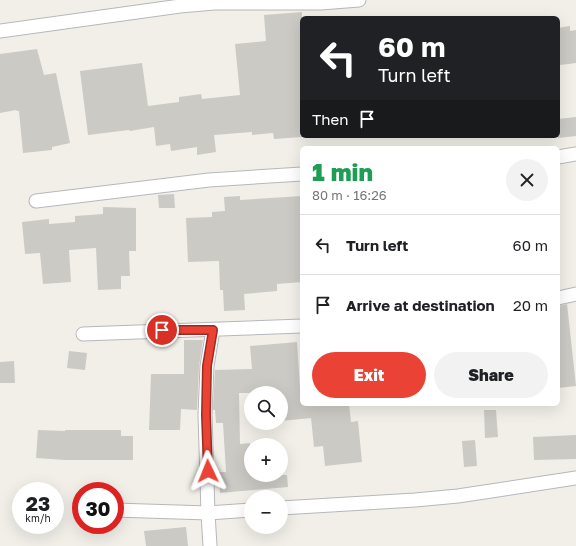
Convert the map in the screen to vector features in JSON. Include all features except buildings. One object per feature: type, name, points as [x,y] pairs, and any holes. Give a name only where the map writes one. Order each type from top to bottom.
[{"type":"street","points":[[0,31],[172,7],[208,4],[359,0]]},
{"type":"street","points":[[560,156],[576,154]]},
{"type":"street","points":[[36,201],[209,180],[300,174]]},
{"type":"street","points":[[560,298],[576,294]]},
{"type":"street","points":[[83,334],[300,326]]},
{"type":"street","points":[[210,546],[206,415],[207,366],[213,330]]},
{"type":"street","points":[[288,508],[458,496],[576,478]]},
{"type":"street","points":[[124,510],[208,513],[244,510]]},
{"type":"route","points":[[162,330],[213,330],[207,366],[206,415],[208,471]]}]
